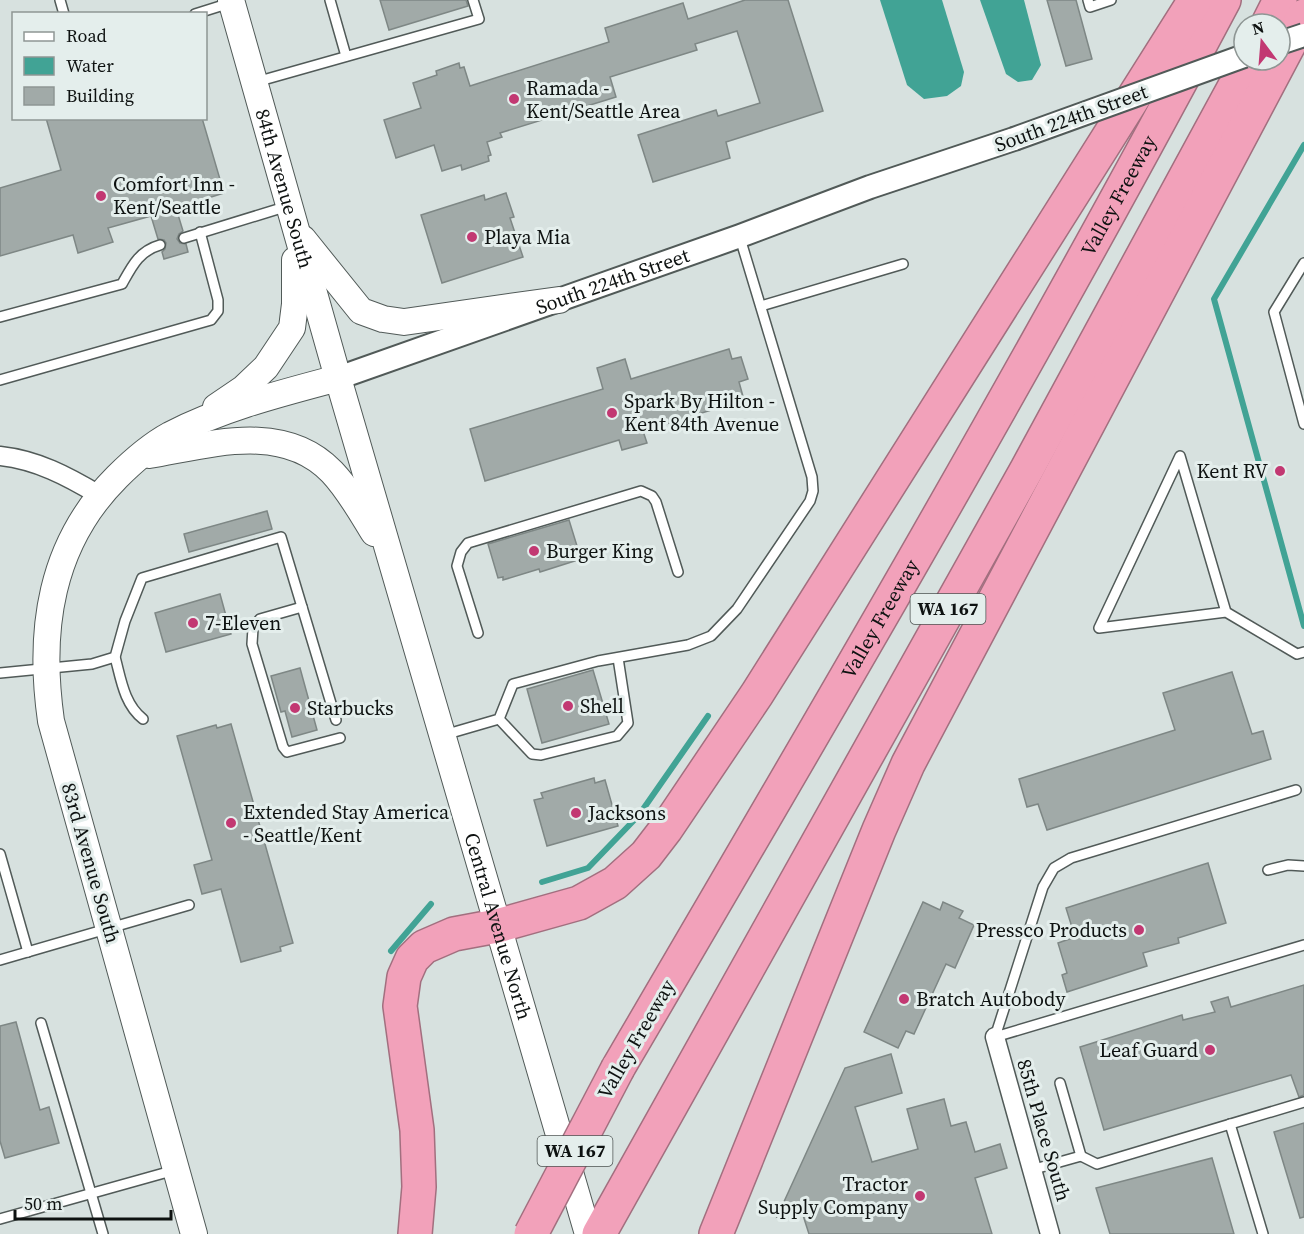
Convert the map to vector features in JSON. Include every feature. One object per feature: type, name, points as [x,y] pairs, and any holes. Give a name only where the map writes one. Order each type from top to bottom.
[{"type":"highway","points":[[415,1234],[419,1187],[417,1130],[400,1006],[404,977],[412,959],[424,947],[454,934],[497,926],[579,903],[598,893],[646,855],[757,694],[1195,0]]},
{"type":"highway","name":"Valley Freeway","points":[[531,1234],[618,1068],[850,671],[1138,162],[1224,0]]},
{"type":"highway","points":[[716,1234],[908,764],[1304,16]]},
{"type":"highway","name":"WA 167","points":[[599,1234],[1027,469],[1242,72]]},
{"type":"main road","name":"84th Avenue South","points":[[232,1],[338,378]]},
{"type":"main road","points":[[292,217],[361,311],[383,319],[404,322],[559,300]]},
{"type":"main road","points":[[184,429],[244,388],[267,367],[292,328],[295,304],[292,217]]},
{"type":"main road","name":"Central Avenue North","points":[[338,378],[588,1234]]},
{"type":"main road","name":"South 224th Street","points":[[99,495],[138,457],[168,436],[266,399],[338,378]]},
{"type":"main road","points":[[138,457],[205,444],[240,440],[267,441],[303,451],[332,471],[352,497],[392,564]]},
{"type":"main road","name":"83rd Avenue South","points":[[99,495],[79,526],[64,556],[54,585],[46,644],[51,721],[194,1234]]},
{"type":"street","name":"South 224th Street","points":[[338,378],[740,236],[870,187],[1014,139],[1232,60]]},
{"type":"street","points":[[0,456],[36,464],[64,474],[99,495]]},
{"type":"street","name":"85th Place South","points":[[995,1037],[1050,1234]]},
{"type":"lane","points":[[330,0],[346,56]]},
{"type":"lane","points":[[254,82],[479,19],[473,0]]},
{"type":"lane","points":[[1088,0],[1090,7],[1111,0]]},
{"type":"lane","points":[[201,12],[232,1]]},
{"type":"lane","points":[[184,238],[200,232],[292,217]]},
{"type":"lane","points":[[0,380],[210,320],[218,311],[218,300],[200,232]]},
{"type":"lane","points":[[499,719],[513,684],[618,658],[688,645],[716,633],[743,600],[798,520],[811,497],[812,477],[740,236]]},
{"type":"lane","points":[[0,317],[122,284],[137,258],[150,248],[160,245]]},
{"type":"lane","points":[[1304,263],[1274,312],[1304,424]]},
{"type":"lane","points":[[761,306],[903,264]]},
{"type":"lane","points":[[1226,612],[1180,456],[1099,628],[1226,612],[1297,654],[1304,652]]},
{"type":"lane","points":[[478,633],[457,566],[461,552],[468,543],[641,491],[652,496],[656,502],[678,572]]},
{"type":"lane","points":[[143,719],[129,704],[115,657],[125,621],[142,578],[280,537],[336,720]]},
{"type":"lane","points":[[302,607],[260,619],[253,628],[252,644],[283,747],[287,752],[340,738]]},
{"type":"lane","points":[[0,673],[92,664],[115,657]]},
{"type":"lane","points":[[499,719],[532,754],[541,755],[617,736],[628,723],[618,658]]},
{"type":"lane","points":[[441,736],[499,719]]},
{"type":"lane","points":[[995,1037],[1043,887],[1054,868],[1071,858],[1296,790]]},
{"type":"lane","points":[[0,854],[28,952]]},
{"type":"lane","points":[[1268,870],[1288,865],[1304,866]]},
{"type":"lane","points":[[0,960],[189,905]]},
{"type":"lane","points":[[995,1037],[1304,945]]},
{"type":"lane","points":[[41,1023],[103,1234]]},
{"type":"lane","points":[[1060,1083],[1081,1155],[1097,1164],[1304,1102]]},
{"type":"lane","points":[[1230,1124],[1263,1234]]},
{"type":"lane","points":[[1031,1170],[1081,1155]]},
{"type":"lane","points":[[0,1219],[176,1170]]},
{"type":"water","points":[[880,0],[942,0],[964,72],[961,86],[947,96],[924,99],[907,85]]},
{"type":"water","points":[[980,0],[1024,0],[1041,65],[1032,80],[1018,82],[1006,74]]},
{"type":"building","points":[[380,0],[466,0],[468,6],[389,30]]},
{"type":"building","name":"Ramada - Kent/Seattle Area","points":[[745,0],[788,0],[823,111],[726,142],[730,158],[653,182],[638,135],[716,110],[718,116],[760,103],[737,31],[695,44],[697,50],[610,77],[616,97],[500,133],[502,137],[487,142],[491,155],[488,156],[489,161],[462,170],[461,165],[442,171],[434,145],[396,158],[384,120],[421,108],[413,83],[437,75],[436,71],[459,63],[460,68],[464,67],[470,86],[609,42],[605,28],[683,3],[688,19]]},
{"type":"building","points":[[1047,0],[1076,0],[1092,59],[1066,66]]},
{"type":"building","name":"Comfort Inn - Kent/Seattle","points":[[47,120],[203,120],[224,193],[176,208],[183,231],[177,239],[180,243],[186,244],[188,252],[164,259],[162,252],[166,243],[158,239],[151,216],[108,228],[113,242],[78,253],[73,235],[0,256],[0,188],[61,170]]},
{"type":"building","name":"Playa Mia","points":[[506,193],[514,217],[510,218],[523,257],[442,283],[421,215],[484,195],[485,200]]},
{"type":"building","name":"Spark By Hilton - Kent 84th Avenue","points":[[729,349],[732,359],[741,357],[748,379],[739,382],[744,400],[643,431],[647,443],[622,450],[619,440],[485,481],[470,429],[603,389],[597,368],[625,359],[631,379]]},
{"type":"building","points":[[267,511],[272,529],[189,552],[184,534]]},
{"type":"building","name":"Burger King","points":[[569,520],[581,559],[540,572],[539,569],[503,580],[503,577],[498,578],[488,544]]},
{"type":"building","name":"7-Eleven","points":[[220,594],[231,634],[166,652],[155,613]]},
{"type":"building","name":"Starbucks","points":[[300,668],[317,730],[292,737],[285,711],[281,712],[271,676]]},
{"type":"building","name":"Shell","points":[[593,670],[609,724],[542,743],[527,689]]},
{"type":"building","points":[[1232,672],[1252,734],[1263,731],[1271,759],[1047,830],[1038,804],[1027,807],[1019,779],[1175,730],[1163,693]]},
{"type":"building","name":"Extended Stay America - Seattle/Kent","points":[[231,724],[293,943],[280,947],[281,951],[241,962],[221,889],[202,894],[194,865],[212,860],[177,736],[216,725],[217,728]]},
{"type":"building","name":"Jacksons","points":[[594,778],[595,783],[605,780],[618,826],[547,846],[534,800],[543,798],[541,793]]},
{"type":"building","name":"Pressco Products","points":[[1208,863],[1226,923],[1178,938],[1179,943],[1143,953],[1147,966],[1067,992],[1062,975],[1067,973],[1058,943],[1075,937],[1066,908]]},
{"type":"building","name":"Bratch Autobody","points":[[923,902],[940,910],[943,902],[963,911],[959,918],[974,925],[955,968],[946,964],[914,1034],[906,1031],[898,1048],[864,1032]]},
{"type":"building","points":[[1304,985],[1304,1095],[1299,1097],[1291,1075],[1104,1130],[1080,1047],[1182,1015],[1183,1020],[1215,1012],[1211,1002],[1228,997],[1231,1007]]},
{"type":"building","points":[[16,1022],[40,1110],[49,1107],[59,1143],[5,1158],[0,1141],[0,1026]]},
{"type":"building","points":[[891,1054],[902,1093],[855,1107],[872,1162],[918,1149],[907,1109],[944,1099],[951,1126],[966,1122],[975,1152],[1000,1144],[1007,1168],[975,1178],[992,1234],[809,1234],[801,1209],[777,1217],[845,1068]]},
{"type":"building","points":[[1304,1123],[1304,1217],[1300,1218],[1274,1132]]},
{"type":"building","points":[[1212,1158],[1234,1234],[1110,1234],[1096,1188]]},
{"type":"waterway","points":[[1304,145],[1214,299],[1304,626]]},
{"type":"waterway","points":[[542,882],[588,868],[639,815],[708,716]]},
{"type":"waterway","points":[[391,951],[431,904]]},
{"type":"place","name":"Ramada - Kent/Seattle Area","points":[[514,99]]},
{"type":"place","name":"Comfort Inn - Kent/Seattle","points":[[101,196]]},
{"type":"place","name":"Playa Mia","points":[[472,237]]},
{"type":"place","name":"Spark By Hilton - Kent 84th Avenue","points":[[612,413]]},
{"type":"place","name":"Kent RV","points":[[1280,471]]},
{"type":"place","name":"Burger King","points":[[534,551]]},
{"type":"place","name":"7-Eleven","points":[[193,623]]},
{"type":"place","name":"Shell","points":[[568,706]]},
{"type":"place","name":"Starbucks","points":[[295,708]]},
{"type":"place","name":"Jacksons","points":[[576,813]]},
{"type":"place","name":"Extended Stay America - Seattle/Kent","points":[[231,823]]},
{"type":"place","name":"Pressco Products","points":[[1139,930]]},
{"type":"place","name":"Bratch Autobody","points":[[904,999]]},
{"type":"place","name":"Leaf Guard","points":[[1210,1050]]},
{"type":"place","name":"Tractor Supply Company","points":[[920,1196]]}]
